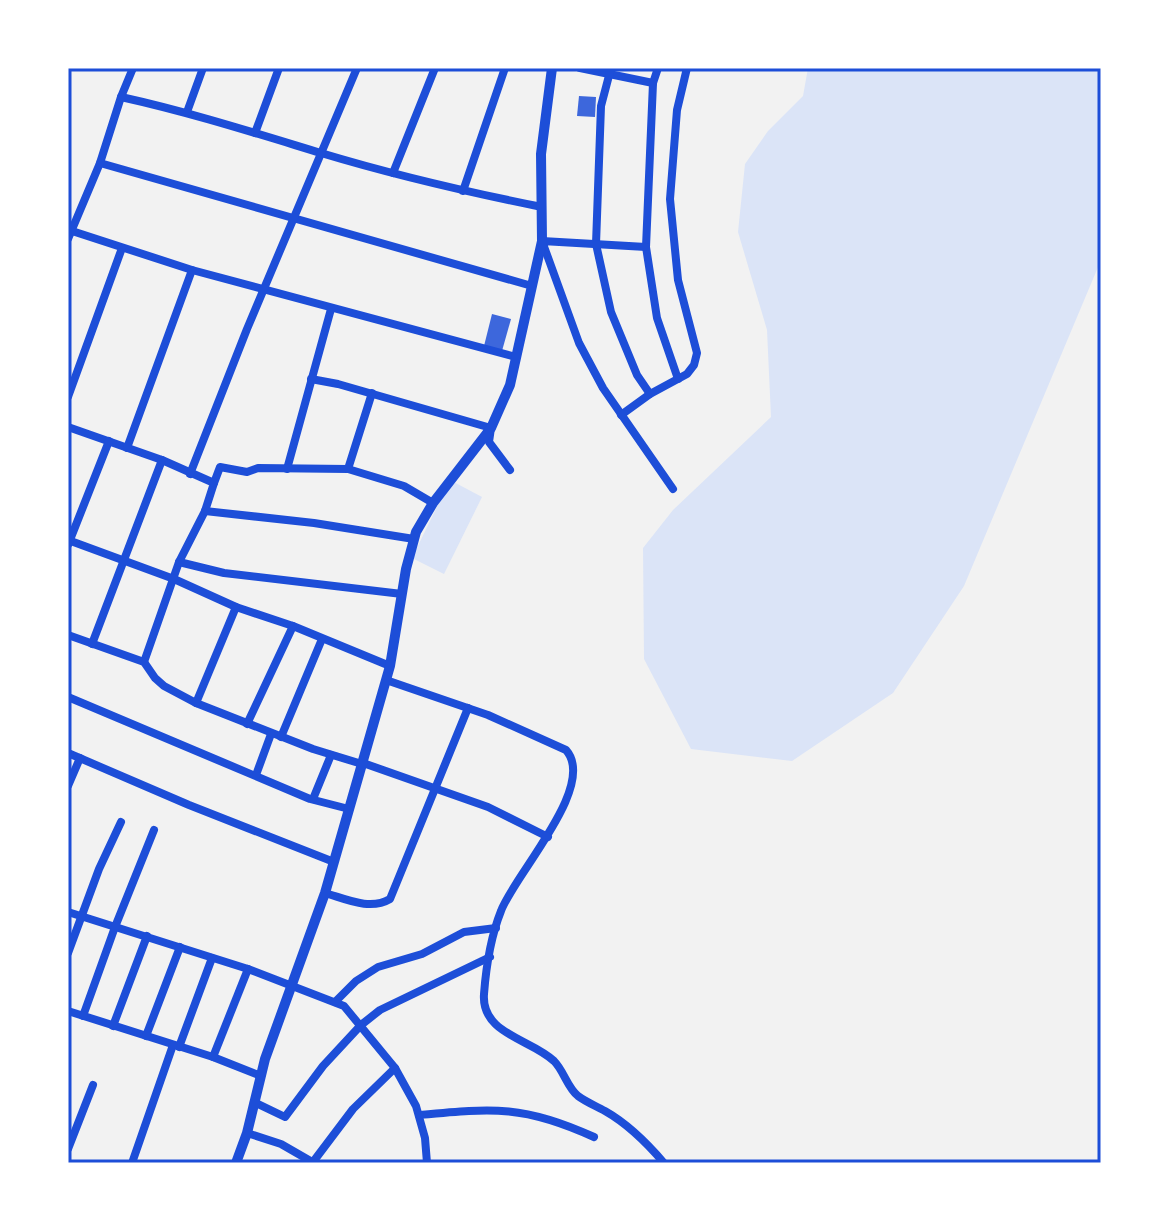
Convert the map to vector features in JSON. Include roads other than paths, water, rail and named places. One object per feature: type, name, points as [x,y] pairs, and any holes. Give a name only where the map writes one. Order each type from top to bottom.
[{"type":"street","points":[[133,68],[100,163],[70,235],[331,309],[516,357]]},
{"type":"street","points":[[187,112],[203,68]]},
{"type":"street","points":[[255,133],[279,68]]},
{"type":"street","points":[[190,474],[357,68]]},
{"type":"street","points":[[393,173],[435,68]]},
{"type":"street","points":[[463,191],[505,68]]},
{"type":"street","points":[[236,1163],[261,1076],[325,893],[390,666],[414,539],[433,503],[491,428],[510,385],[542,241],[541,154],[552,68]]},
{"type":"street","points":[[580,68],[610,70],[653,83]]},
{"type":"street","points":[[658,68],[653,83],[646,247],[657,318],[678,379]]},
{"type":"street","points":[[621,415],[678,379],[694,365],[697,353],[678,280],[670,199],[674,137],[687,68]]},
{"type":"street","points":[[610,70],[601,106],[596,244],[611,312],[637,375],[650,394]]},
{"type":"street","points":[[121,97],[187,112],[393,173],[542,207]]},
{"type":"street","points":[[100,163],[532,286]]},
{"type":"street","points":[[542,241],[646,247]]},
{"type":"street","points":[[542,241],[579,343],[603,388],[673,489]]},
{"type":"street","points":[[68,397],[122,248]]},
{"type":"street","points":[[127,448],[192,270]]},
{"type":"street","points":[[287,469],[331,309]]},
{"type":"street","points":[[311,379],[372,393],[491,428]]},
{"type":"street","points":[[348,469],[372,393]]},
{"type":"street","points":[[68,427],[162,460],[214,483]]},
{"type":"street","points":[[491,428],[489,442],[510,470]]},
{"type":"street","points":[[109,441],[69,542],[174,579],[236,607],[293,626],[390,666]]},
{"type":"street","points":[[92,644],[162,460]]},
{"type":"street","points":[[144,662],[179,562],[205,511],[220,467],[247,472],[258,468],[348,469],[404,486],[433,503]]},
{"type":"street","points":[[205,511],[314,523],[414,539]]},
{"type":"street","points":[[179,562],[224,573],[402,594]]},
{"type":"street","points":[[196,703],[236,607]]},
{"type":"street","points":[[247,724],[293,626]]},
{"type":"street","points":[[68,635],[144,662],[164,686],[196,703],[331,755],[488,807],[548,837]]},
{"type":"street","points":[[256,775],[322,639]]},
{"type":"street","points":[[386,680],[468,708],[566,750],[573,758],[576,769],[561,811],[501,910],[484,995],[486,1014],[502,1029],[552,1059],[579,1097],[606,1111],[633,1131],[664,1163]]},
{"type":"street","points":[[68,697],[313,799],[349,809]]},
{"type":"street","points":[[325,893],[371,905],[390,899],[468,708]]},
{"type":"street","points":[[68,753],[334,862]]},
{"type":"street","points":[[313,799],[331,755]]},
{"type":"street","points":[[68,786],[80,758]]},
{"type":"street","points":[[68,953],[121,822]]},
{"type":"street","points":[[83,1016],[154,830]]},
{"type":"street","points":[[68,912],[248,969],[344,1006],[395,1068],[419,1115],[427,1163]]},
{"type":"street","points":[[335,1002],[356,981],[378,967],[422,954],[464,932],[496,928]]},
{"type":"street","points":[[113,1026],[147,936]]},
{"type":"street","points":[[146,1036],[180,947]]},
{"type":"street","points":[[254,1102],[285,1117],[323,1066],[361,1025],[380,1010],[490,957]]},
{"type":"street","points":[[132,1163],[212,958]]},
{"type":"street","points":[[213,1057],[248,969]]},
{"type":"street","points":[[68,1011],[213,1057],[261,1076]]},
{"type":"street","points":[[247,1133],[281,1144],[313,1162],[353,1109],[395,1068]]},
{"type":"street","points":[[68,1149],[93,1085]]},
{"type":"street","points":[[419,1115],[501,1109],[548,1117],[594,1137]]}]
